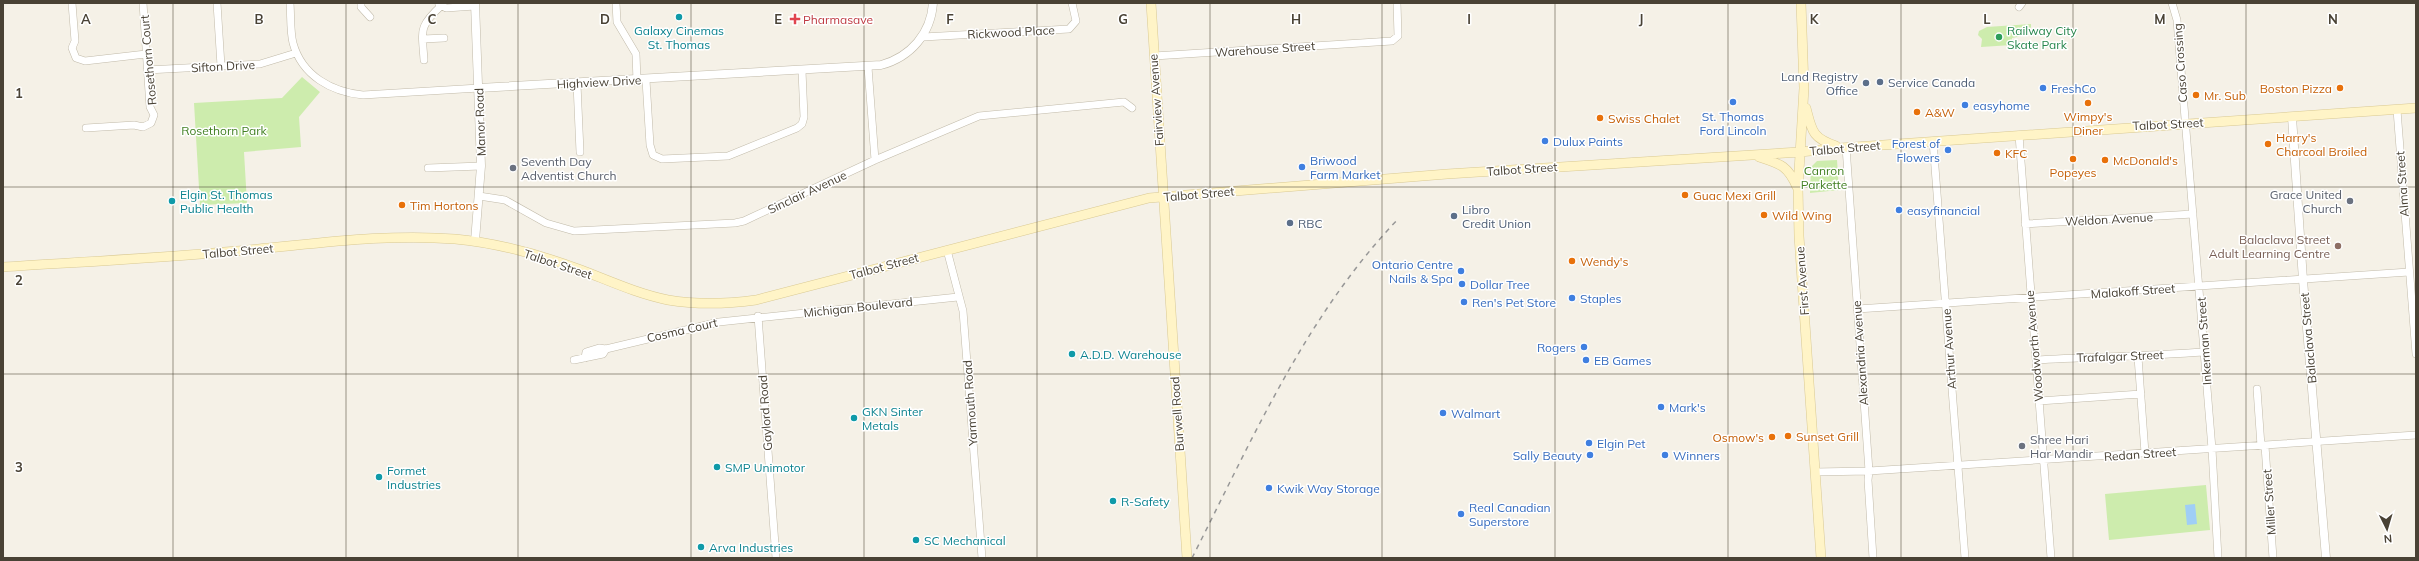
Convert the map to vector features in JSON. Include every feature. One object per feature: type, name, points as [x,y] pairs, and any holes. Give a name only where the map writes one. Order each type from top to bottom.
[{"type":"main road","name":"Fairview Avenue","points":[[1151,3],[1162,197]]},
{"type":"main road","name":"First Avenue","points":[[1801,3],[1804,47],[1803,101],[1798,188],[1799,236],[1821,558]]},
{"type":"main road","points":[[1803,101],[1813,133],[1822,141],[1843,147]]},
{"type":"main road","name":"Talbot Street","points":[[3,267],[236,251],[380,238],[429,237],[475,241],[531,253],[628,289],[668,300],[734,303],[756,300],[1130,202],[1162,197],[1447,174],[1800,152],[1843,147],[2416,108]]},
{"type":"main road","points":[[1752,155],[1776,163],[1791,172],[1798,188]]},
{"type":"main road","name":"Burwell Road","points":[[1162,197],[1187,558]]},
{"type":"street","points":[[72,3],[75,41],[72,48],[76,58],[85,61],[146,54]]},
{"type":"street","name":"Rosethorn Court","points":[[86,128],[134,125],[143,127],[151,123],[154,115],[150,107],[143,3]]},
{"type":"street","points":[[217,3],[221,66]]},
{"type":"street","name":"Highview Drive","points":[[290,3],[293,42],[296,52],[307,69],[317,79],[330,87],[346,93],[363,95],[637,81],[882,65],[898,59],[907,53],[923,37],[931,19],[933,3]]},
{"type":"street","points":[[361,3],[361,7],[370,17]]},
{"type":"street","points":[[616,3],[617,22],[636,54],[637,81]]},
{"type":"street","name":"Rickwood Place","points":[[923,37],[1069,29],[1076,21],[1072,3]]},
{"type":"street","name":"Warehouse Street","points":[[1154,56],[1375,42],[1397,39],[1397,3]]},
{"type":"street","name":"Caso Crossing","points":[[2172,3],[2177,20],[2184,124]]},
{"type":"street","points":[[424,60],[422,29],[440,4],[446,8],[475,4]]},
{"type":"street","name":"Manor Road","points":[[475,4],[481,166],[475,241]]},
{"type":"street","points":[[423,39],[444,38]]},
{"type":"street","name":"Sifton Drive","points":[[147,70],[260,64],[296,52]]},
{"type":"street","points":[[868,67],[875,160]]},
{"type":"street","points":[[646,80],[650,145],[653,155],[662,159],[724,156],[797,128],[802,124],[804,117],[802,71]]},
{"type":"street","points":[[577,84],[580,152]]},
{"type":"street","name":"Sinclair Avenue","points":[[478,196],[505,200],[546,223],[574,231],[735,223],[781,205],[875,160],[979,116],[1124,102],[1132,108]]},
{"type":"street","name":"Alma Street","points":[[2397,110],[2409,272],[2415,323],[2416,354]]},
{"type":"street","name":"Balaclava Street","points":[[2292,117],[2303,280],[2326,558]]},
{"type":"street","name":"Inkerman Street","points":[[2184,124],[2200,287],[2212,449],[2218,558]]},
{"type":"street","name":"Woodworth Avenue","points":[[2018,135],[2050,558]]},
{"type":"street","name":"Arthur Avenue","points":[[1933,141],[1965,558]]},
{"type":"street","name":"Alexandria Avenue","points":[[1843,147],[1869,471],[1868,480],[1873,558]]},
{"type":"street","points":[[428,168],[481,166]]},
{"type":"street","name":"Weldon Avenue","points":[[2025,224],[2193,214]]},
{"type":"street","name":"Yarmouth Road","points":[[947,250],[958,297],[963,311],[982,558]]},
{"type":"street","name":"Malakoff Street","points":[[1857,309],[2409,272]]},
{"type":"street","name":"Michigan Boulevard","points":[[758,316],[958,297]]},
{"type":"street","name":"Cosma Court","points":[[574,360],[603,354],[606,348],[691,327],[758,316]]},
{"type":"street","name":"Gaylord Road","points":[[758,316],[776,558]]},
{"type":"street","name":"Trafalgar Street","points":[[2036,360],[2121,355],[2138,357],[2204,352]]},
{"type":"street","points":[[2138,357],[2145,453]]},
{"type":"street","name":"Miller Street","points":[[2257,389],[2272,558]]},
{"type":"street","points":[[2039,401],[2141,394]]},
{"type":"street","name":"Redan Street","points":[[1815,472],[1869,471],[1958,466],[2317,443],[2416,435]]},
{"type":"green space","name":"Railway City Skate Park","points":[[2031,24],[2031,34],[2012,38],[2012,45],[1981,47],[1982,39],[1978,35],[1979,31],[1987,27]]},
{"type":"green space","name":"Rosethorn Park","points":[[302,77],[320,92],[299,117],[301,147],[244,152],[247,203],[200,205],[194,103],[282,98]]},
{"type":"green space","name":"Canron Parkette","points":[[1837,160],[1839,190],[1810,193],[1811,167],[1817,161]]},
{"type":"green space","points":[[2206,485],[2210,530],[2109,540],[2105,494]]},
{"type":"water","points":[[2195,504],[2197,524],[2187,525],[2185,505]]},
{"type":"railway","points":[[1192,558],[1259,424],[1308,337],[1336,295],[1366,256],[1399,218]]},
{"type":"place","name":"Galaxy Cinemas St. Thomas","points":[[679,17]]},
{"type":"place","name":"Pharmasave","points":[[795,19]]},
{"type":"place","name":"Railway City Skate Park","points":[[1999,37]]},
{"type":"place","name":"Service Canada","points":[[1880,82]]},
{"type":"place","name":"Land Registry Office","points":[[1866,83]]},
{"type":"place","name":"FreshCo","points":[[2043,88]]},
{"type":"place","name":"Boston Pizza","points":[[2340,88]]},
{"type":"place","name":"Mr. Sub","points":[[2196,95]]},
{"type":"place","name":"St. Thomas Ford Lincoln","points":[[1733,102]]},
{"type":"place","name":"Wimpy's Diner","points":[[2088,103]]},
{"type":"place","name":"easyhome","points":[[1965,105]]},
{"type":"place","name":"A&W","points":[[1917,112]]},
{"type":"place","name":"Swiss Chalet","points":[[1600,118]]},
{"type":"place","name":"Dulux Paints","points":[[1545,141]]},
{"type":"place","name":"Harry's Charcoal Broiled","points":[[2268,144]]},
{"type":"place","name":"Forest of Flowers","points":[[1948,150]]},
{"type":"place","name":"KFC","points":[[1997,153]]},
{"type":"place","name":"Popeyes","points":[[2073,159]]},
{"type":"place","name":"McDonald's","points":[[2105,160]]},
{"type":"place","name":"Briwood Farm Market","points":[[1302,167]]},
{"type":"place","name":"Seventh Day Adventist Church","points":[[513,168]]},
{"type":"place","name":"Guac Mexi Grill","points":[[1685,195]]},
{"type":"place","name":"Elgin St. Thomas Public Health","points":[[172,201]]},
{"type":"place","name":"Grace United Church","points":[[2350,201]]},
{"type":"place","name":"Tim Hortons","points":[[402,205]]},
{"type":"place","name":"easyfinancial","points":[[1899,210]]},
{"type":"place","name":"Wild Wing","points":[[1764,215]]},
{"type":"place","name":"Libro Credit Union","points":[[1454,216]]},
{"type":"place","name":"RBC","points":[[1290,223]]},
{"type":"place","name":"Balaclava Street Adult Learning Centre","points":[[2338,246]]},
{"type":"place","name":"Wendy's","points":[[1572,261]]},
{"type":"place","name":"Ontario Centre Nails & Spa","points":[[1461,271]]},
{"type":"place","name":"Dollar Tree","points":[[1462,284]]},
{"type":"place","name":"Staples","points":[[1572,298]]},
{"type":"place","name":"Ren's Pet Store","points":[[1464,302]]},
{"type":"place","name":"Rogers","points":[[1584,347]]},
{"type":"place","name":"A.D.D. Warehouse","points":[[1072,354]]},
{"type":"place","name":"EB Games","points":[[1586,360]]},
{"type":"place","name":"Mark's","points":[[1661,407]]},
{"type":"place","name":"Walmart","points":[[1443,413]]},
{"type":"place","name":"GKN Sinter Metals","points":[[854,418]]},
{"type":"place","name":"Sunset Grill","points":[[1788,436]]},
{"type":"place","name":"Osmow's","points":[[1772,437]]},
{"type":"place","name":"Elgin Pet","points":[[1589,443]]},
{"type":"place","name":"Shree Hari Har Mandir","points":[[2022,446]]},
{"type":"place","name":"Sally Beauty","points":[[1590,455]]},
{"type":"place","name":"Winners","points":[[1665,455]]},
{"type":"place","name":"SMP Unimotor","points":[[717,467]]},
{"type":"place","name":"Formet Industries","points":[[379,477]]},
{"type":"place","name":"Kwik Way Storage","points":[[1269,488]]},
{"type":"place","name":"R-Safety","points":[[1113,501]]},
{"type":"place","name":"Real Canadian Superstore","points":[[1461,514]]},
{"type":"place","name":"SC Mechanical","points":[[916,540]]},
{"type":"place","name":"Arva Industries","points":[[701,547]]}]
